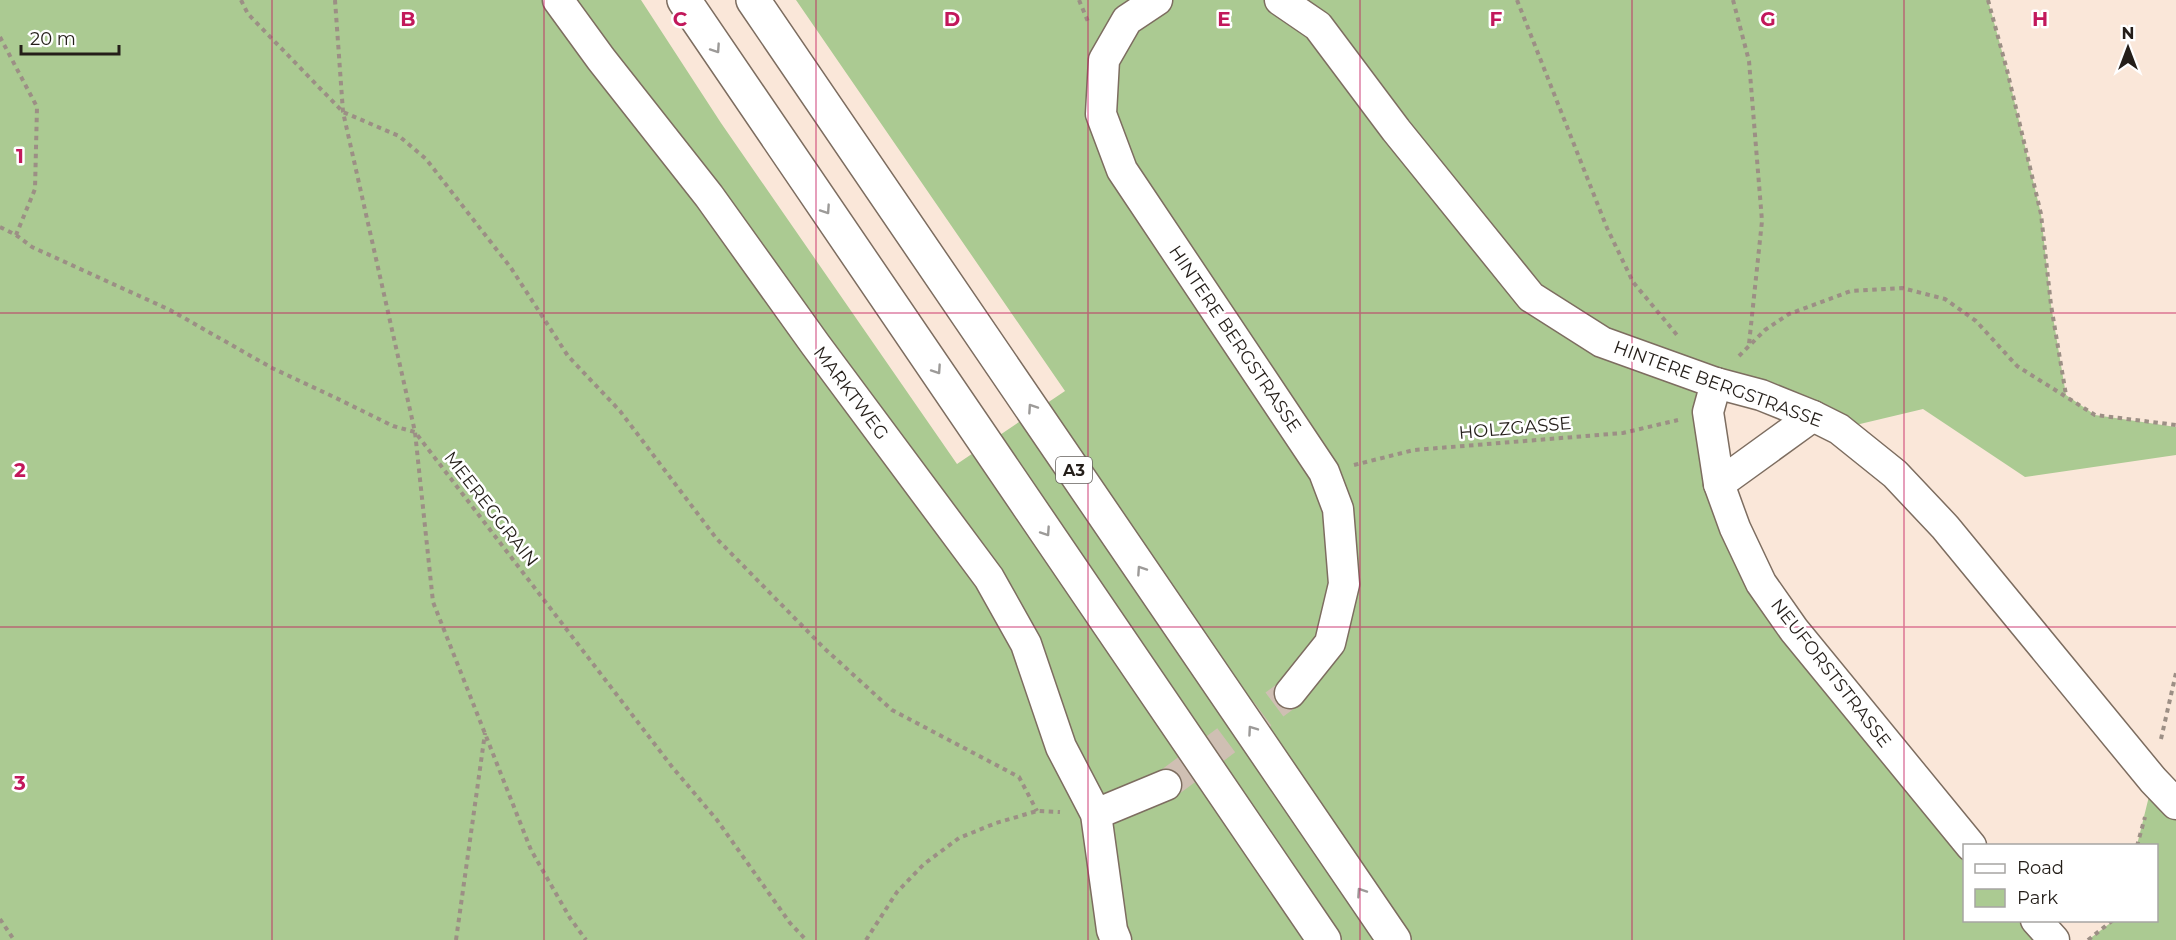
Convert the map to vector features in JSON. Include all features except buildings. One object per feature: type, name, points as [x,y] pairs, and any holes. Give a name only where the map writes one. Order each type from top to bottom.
[{"type":"highway","points":[[684,0],[1324,940]]},
{"type":"highway","name":"A3","points":[[753,0],[1394,940]]},
{"type":"street","name":"MARKTWEG","points":[[558,0],[601,59],[710,196],[815,344],[989,578],[1026,644],[1061,747],[1096,814],[1112,930],[1116,940]]},
{"type":"street","name":"HINTERE BERGSTRASSE","points":[[1157,0],[1126,20],[1104,60],[1101,114],[1122,170],[1324,472],[1338,509],[1344,584],[1330,643],[1290,693]]},
{"type":"street","name":"HINTERE BERGSTRASSE","points":[[1280,0],[1318,26],[1396,130],[1531,297],[1602,342],[1716,383],[1761,395],[1813,416],[1839,429],[1895,474],[1945,527],[2153,780],[2176,804]]},
{"type":"street","name":"NEUFORSTSTRASSE","points":[[1716,383],[1708,412],[1719,484],[1735,528],[1761,583],[1794,630],[1969,844]]},
{"type":"street","points":[[1719,484],[1813,416]]},
{"type":"street","points":[[1096,814],[1166,785]]},
{"type":"street","points":[[2037,922],[2054,940]]},
{"type":"path","points":[[241,0],[248,14],[343,112],[399,136],[426,159],[511,268],[568,357],[620,411],[717,538],[824,648],[892,710],[1019,777],[1037,811]]},
{"type":"path","points":[[334,0],[343,112],[415,432],[433,602],[531,850],[570,918],[586,940]]},
{"type":"path","points":[[1517,0],[1606,228],[1633,282],[1680,338]]},
{"type":"path","points":[[1733,0],[1749,61],[1762,221],[1749,344]]},
{"type":"path","points":[[1988,0],[2041,214],[2050,305],[2066,395]]},
{"type":"path","points":[[0,37],[37,107],[34,189],[16,235]]},
{"type":"path","points":[[0,227],[32,247],[170,310],[272,368],[393,426],[415,432]]},
{"type":"path","points":[[1716,383],[1749,344],[1789,314],[1851,291],[1902,288],[1945,299],[1976,321],[2017,366],[2095,415],[2176,425]]},
{"type":"path","name":"HOLZGASSE","points":[[1324,472],[1414,450],[1623,433],[1708,412]]},
{"type":"path","name":"MEEREGGRAIN","points":[[415,432],[673,768],[717,820],[790,923],[806,940]]},
{"type":"path","points":[[2153,780],[2176,673]]},
{"type":"path","points":[[456,940],[485,732]]},
{"type":"path","points":[[866,940],[897,892],[924,864],[959,838],[996,823],[1037,811],[1096,814]]},
{"type":"path","points":[[0,919],[14,940]]},
{"type":"path","points":[[2088,940],[2112,922]]},
{"type":"green space","points":[[0,0],[641,0],[721,123],[957,464],[1065,391],[796,0],[1988,0],[2041,214],[2051,305],[2066,395],[2095,415],[2176,427],[2176,455],[2025,477],[1923,409],[1839,429],[1716,383],[1735,528],[1963,845],[1963,922],[2037,922],[2054,940],[0,940]]},
{"type":"green space","points":[[2153,780],[2176,809],[2176,940],[2088,940],[2112,922],[2158,922],[2158,844],[2137,844]]},
{"type":"tunnel","points":[[1166,785],[1290,693]]}]
